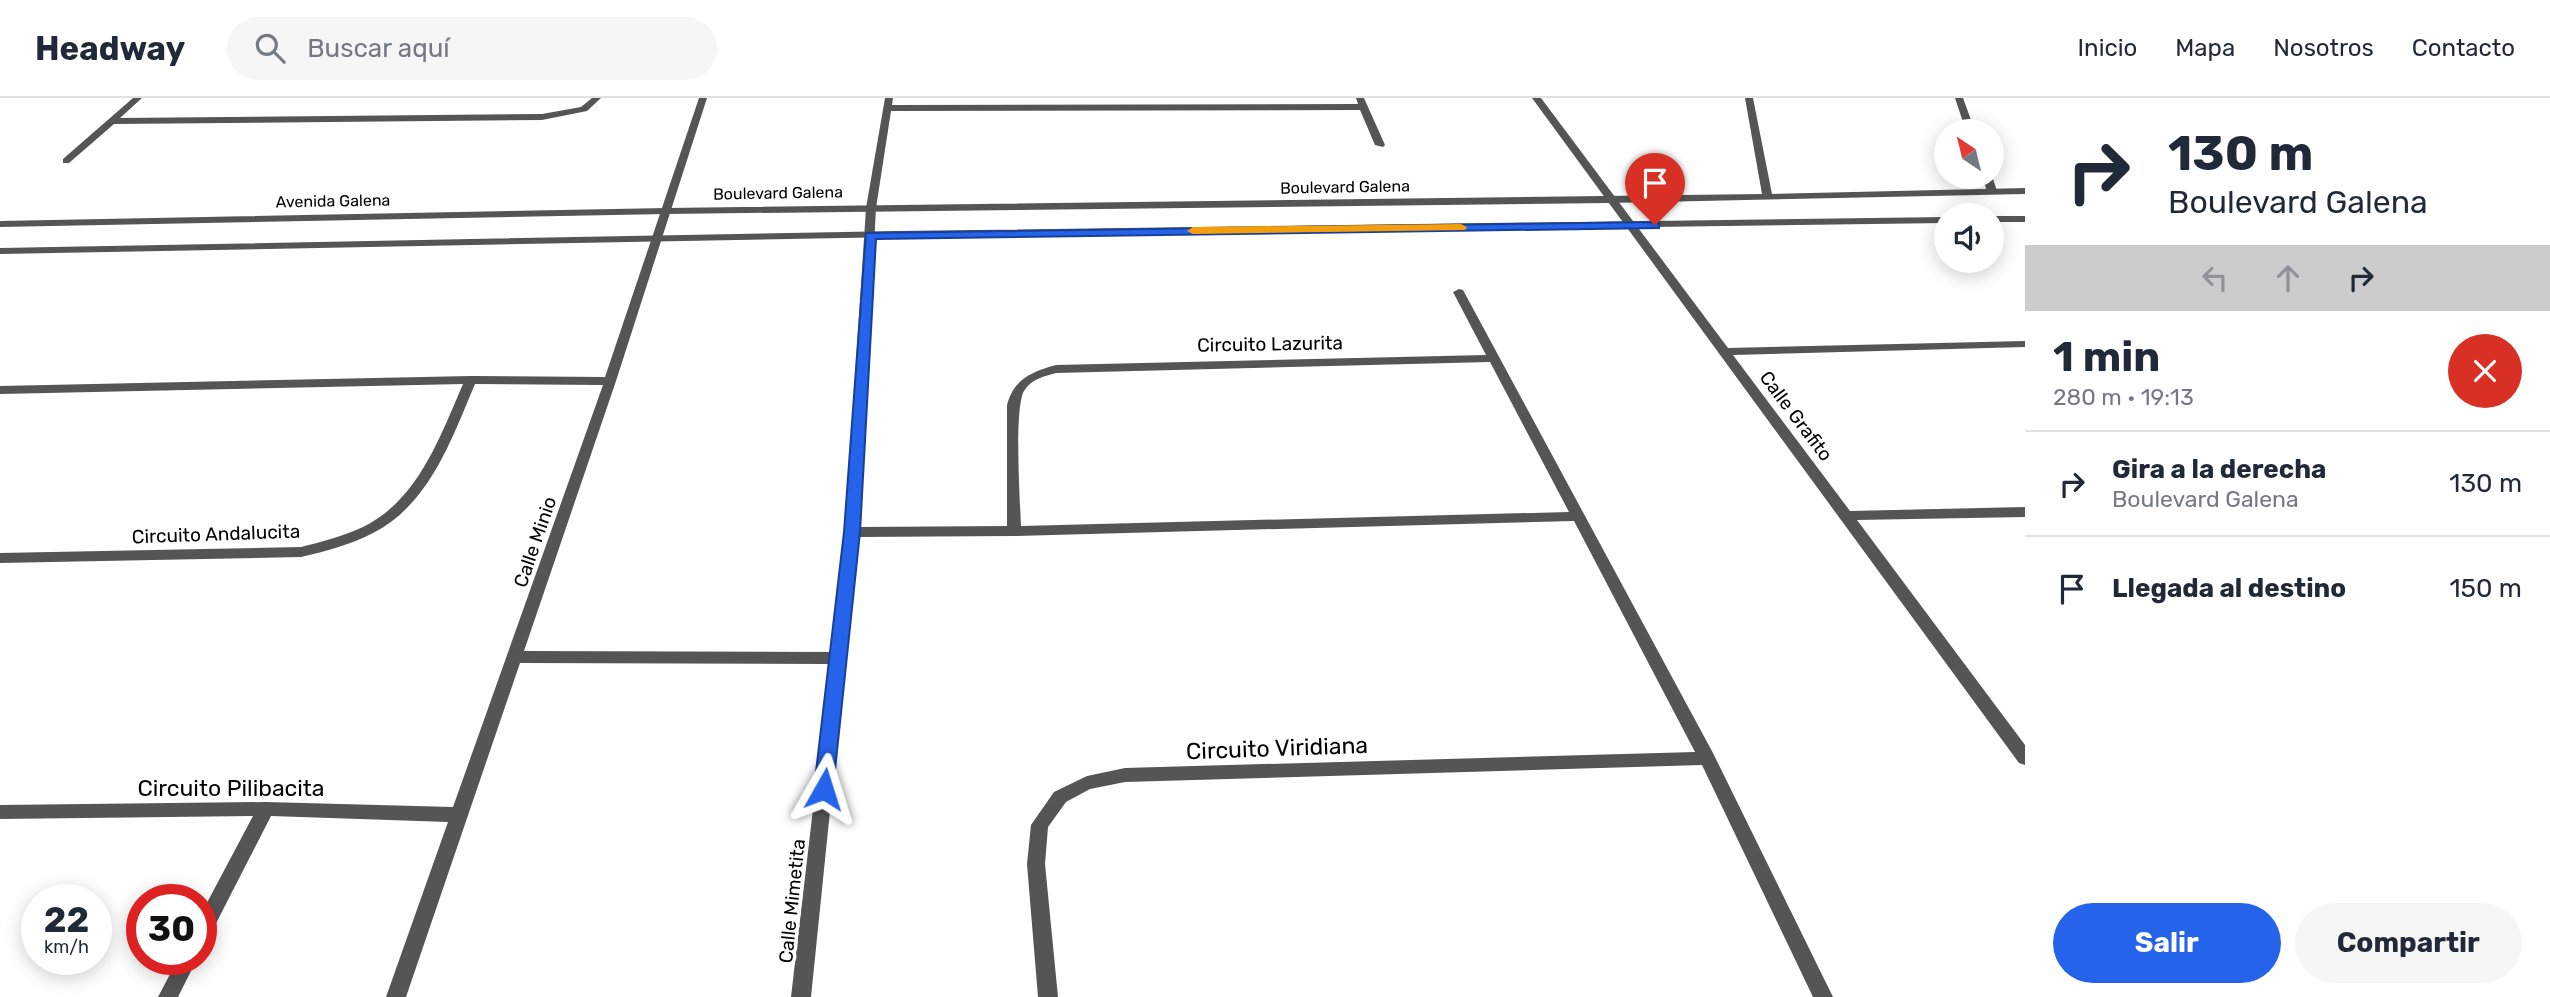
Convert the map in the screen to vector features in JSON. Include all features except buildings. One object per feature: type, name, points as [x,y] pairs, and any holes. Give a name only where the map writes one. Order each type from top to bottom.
[{"type":"street","points":[[66,161],[138,98]]},
{"type":"street","points":[[112,121],[542,117],[584,109],[597,98]]},
{"type":"street","name":"Calle Minio","points":[[396,997],[516,657],[704,98]]},
{"type":"street","name":"Calle Grafito","points":[[1536,98],[1723,352],[2022,749]]},
{"type":"street","points":[[1749,98],[1767,195]]},
{"type":"street","points":[[1959,98],[1967,119]]},
{"type":"street","points":[[889,103],[1362,102],[1380,145]]},
{"type":"street","name":"Calle Mimetita","points":[[801,997],[852,532],[871,208],[889,103]]},
{"type":"street","name":"Boulevard Galena","points":[[666,211],[1610,200],[2025,191]]},
{"type":"street","name":"Avenida Galena","points":[[0,223],[666,211]]},
{"type":"street","points":[[2004,219],[2025,219]]},
{"type":"street","points":[[0,251],[657,238],[1934,220]]},
{"type":"street","points":[[1459,292],[1707,758],[1824,997]]},
{"type":"street","points":[[1723,352],[2025,344]]},
{"type":"street","name":"Circuito Lazurita","points":[[1014,531],[1013,405],[1015,392],[1024,380],[1035,374],[1056,369],[1492,358]]},
{"type":"street","points":[[0,390],[471,380],[610,381]]},
{"type":"street","name":"Circuito Andalucita","points":[[0,558],[302,552],[337,545],[382,525],[410,501],[430,472],[471,380]]},
{"type":"street","points":[[1848,516],[2025,512]]},
{"type":"street","points":[[852,532],[1014,531],[1580,516]]},
{"type":"street","points":[[516,657],[837,658]]},
{"type":"street","name":"Circuito Viridiana","points":[[1048,997],[1036,864],[1040,825],[1060,797],[1087,783],[1125,775],[1707,758]]},
{"type":"street","points":[[217,902],[266,809]]},
{"type":"street","name":"Circuito Pilibacita","points":[[0,812],[266,809],[461,815]]},
{"type":"street","points":[[168,997],[180,975]]},
{"type":"slow traffic","points":[[1193,231],[1461,227]]},
{"type":"route","points":[[824,789],[852,532],[870,235],[1655,225]]}]
